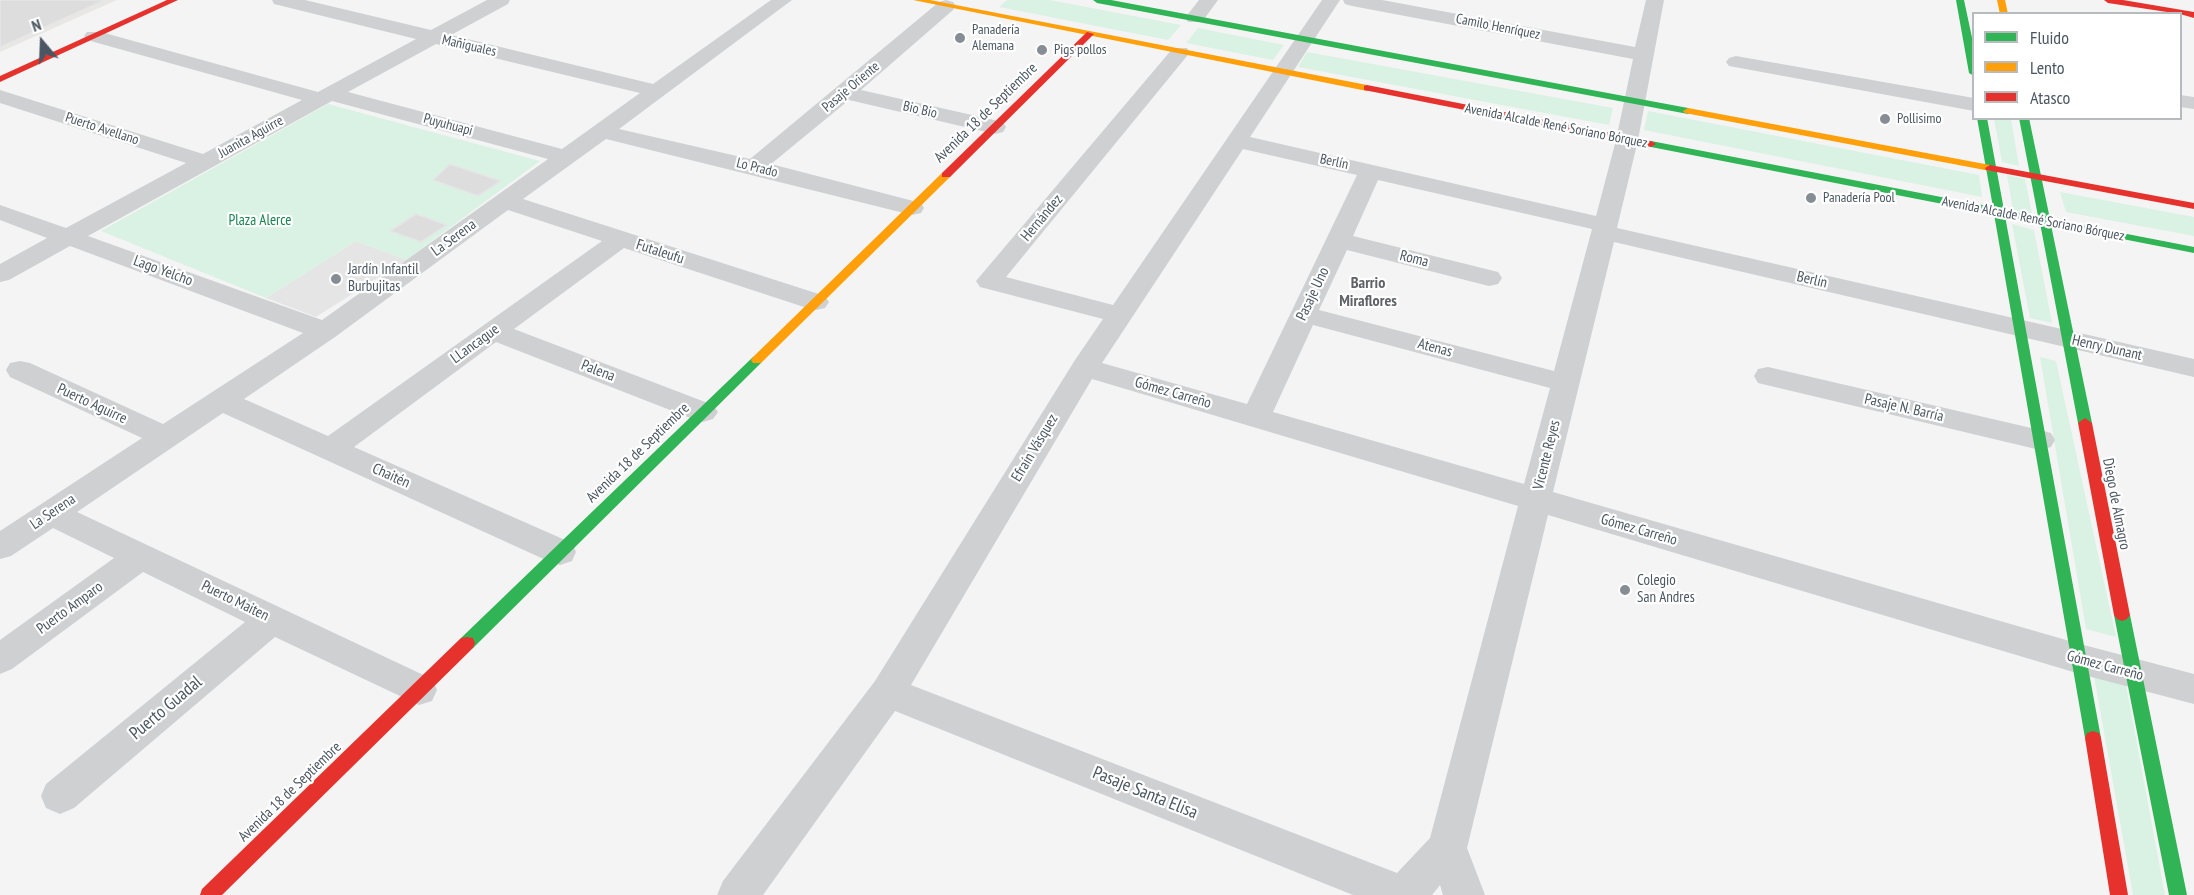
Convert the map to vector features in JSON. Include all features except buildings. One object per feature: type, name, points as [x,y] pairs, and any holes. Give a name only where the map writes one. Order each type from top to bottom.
[{"type":"main road","points":[[0,79],[174,0]]},
{"type":"main road","name":"Avenida Alcalde René Soriano Bórquez","points":[[918,0],[1090,34],[1305,39],[2194,206]]},
{"type":"main road","points":[[980,12],[993,0]]},
{"type":"main road","name":"Avenida Alcalde René Soriano Bórquez","points":[[1097,0],[1183,37],[1283,72],[2044,222],[2194,249]]},
{"type":"main road","points":[[1960,0],[1972,64]]},
{"type":"main road","points":[[2108,0],[2177,12]]},
{"type":"main road","name":"Avenida 18 de Septiembre","points":[[209,895],[1090,34]]},
{"type":"main road","points":[[1982,120],[2080,659],[2119,895]]},
{"type":"main road","name":"Diego de Almagro","points":[[2024,120],[2178,895]]},
{"type":"street","name":"Mañiguales","points":[[281,0],[657,91]]},
{"type":"street","name":"Juanita Aguirre","points":[[0,274],[501,0]]},
{"type":"street","name":"La Serena","points":[[0,547],[325,331],[783,0]]},
{"type":"street","points":[[1183,37],[1209,0]]},
{"type":"street","name":"Efraín Vásquez","points":[[738,895],[888,692],[1085,367],[1331,0]]},
{"type":"street","name":"Camilo Henríquez","points":[[1352,0],[1644,55]]},
{"type":"street","name":"Vicente Reyes","points":[[1423,874],[1536,500],[1627,140],[1655,0]]},
{"type":"street","name":"Pasaje Oriente","points":[[754,167],[946,6]]},
{"type":"street","name":"Puyuhuapi","points":[[94,36],[566,157]]},
{"type":"street","name":"Hernández","points":[[1119,315],[989,281],[1183,37]]},
{"type":"street","points":[[1736,62],[1972,105]]},
{"type":"street","name":"Bio Bio","points":[[845,93],[995,127]]},
{"type":"street","name":"Puerto Avellano","points":[[0,96],[205,162]]},
{"type":"street","name":"Lo Prado","points":[[601,131],[754,167],[912,208]]},
{"type":"street","name":"Berlín","points":[[1237,141],[1371,171],[2020,328]]},
{"type":"street","name":"Pasaje Uno","points":[[1256,417],[1371,171]]},
{"type":"street","name":"Futaleufu","points":[[505,201],[816,302]]},
{"type":"street","name":"Lago Yelcho","points":[[0,212],[325,331]]},
{"type":"street","name":"LLancague","points":[[330,449],[620,239]]},
{"type":"street","name":"Roma","points":[[1338,240],[1489,278]]},
{"type":"street","name":"Atenas","points":[[1304,314],[1565,383]]},
{"type":"street","name":"Henry Dunant","points":[[2020,328],[2194,368]]},
{"type":"street","name":"Palena","points":[[493,331],[704,412]]},
{"type":"street","name":"Gómez Carreño","points":[[1085,367],[2080,659],[2194,689]]},
{"type":"street","name":"Puerto Aguirre","points":[[20,370],[165,437]]},
{"type":"street","name":"Pasaje N. Barría","points":[[1768,376],[2040,440]]},
{"type":"street","name":"Chaitén","points":[[221,400],[560,552]]},
{"type":"street","name":"Puerto Maiten","points":[[51,513],[419,690]]},
{"type":"street","name":"Puerto Amparo","points":[[0,659],[141,556]]},
{"type":"street","name":"Puerto Guadal","points":[[60,796],[272,619]]},
{"type":"street","name":"Pasaje Santa Elisa","points":[[888,692],[1423,874]]},
{"type":"street","points":[[1423,874],[1464,895]]},
{"type":"shaded area","points":[[0,0],[117,0],[0,52]]},
{"type":"shaded area","name":"Jardín Infantil Burbujitas","points":[[356,241],[406,260],[316,317],[266,298]]},
{"type":"green space","points":[[1007,0],[1050,0],[1181,25],[1168,40],[999,7]]},
{"type":"green space","points":[[1198,28],[1284,45],[1273,60],[1186,43]]},
{"type":"green space","points":[[1307,52],[1613,108],[1609,125],[1298,67]]},
{"type":"green space","name":"Plaza Alerce","points":[[328,104],[540,161],[406,260],[356,241],[266,298],[101,231]]},
{"type":"green space","points":[[1648,111],[1979,175],[1982,197],[1644,130]]},
{"type":"green space","points":[[1994,120],[2011,120],[2019,166],[2002,162]]},
{"type":"green space","points":[[2007,175],[2025,179],[2032,214],[2013,210]]},
{"type":"green space","points":[[2060,192],[2194,217],[2194,236],[2066,212]]},
{"type":"green space","points":[[2012,224],[2034,230],[2052,323],[2030,318]]},
{"type":"green space","points":[[2040,357],[2056,361],[2116,637],[2086,629]]},
{"type":"green space","points":[[2094,676],[2126,685],[2165,895],[2133,895]]},
{"type":"traffic: fast","points":[[1097,0],[1688,111]]},
{"type":"traffic: fast","points":[[1960,0],[1972,63]]},
{"type":"traffic: fast","points":[[1982,120],[2093,738]]},
{"type":"traffic: fast","points":[[2024,120],[2085,423]]},
{"type":"traffic: fast","points":[[1651,144],[2194,250]]},
{"type":"traffic: fast","points":[[467,643],[757,360]]},
{"type":"traffic: fast","points":[[2122,615],[2178,895]]},
{"type":"traffic: slow","points":[[917,0],[1367,88]]},
{"type":"traffic: slow","points":[[2001,0],[2004,12]]},
{"type":"traffic: slow","points":[[1688,111],[1990,168]]},
{"type":"traffic: slow","points":[[757,360],[946,175]]},
{"type":"traffic: jam","points":[[0,79],[174,0]]},
{"type":"traffic: jam","points":[[2108,0],[2177,12]]},
{"type":"traffic: jam","points":[[2182,13],[2194,15]]},
{"type":"traffic: jam","points":[[946,175],[1090,34]]},
{"type":"traffic: jam","points":[[1367,88],[1651,144]]},
{"type":"traffic: jam","points":[[1990,168],[2194,206]]},
{"type":"traffic: jam","points":[[2085,423],[2122,615]]},
{"type":"traffic: jam","points":[[209,895],[467,643]]},
{"type":"traffic: jam","points":[[2093,738],[2119,895]]},
{"type":"place","name":"Panadería Alemana","points":[[960,38]]},
{"type":"place","name":"Pigs pollos","points":[[1042,50]]},
{"type":"place","name":"Pollisimo","points":[[1885,119]]},
{"type":"place","name":"Panadería Pool","points":[[1811,198]]},
{"type":"place","name":"Jardín Infantil Burbujitas","points":[[336,279]]},
{"type":"place","name":"Colegio San Andres","points":[[1625,590]]},
{"type":"district","name":"Barrio Miraflores","points":[[1368,292]]}]
